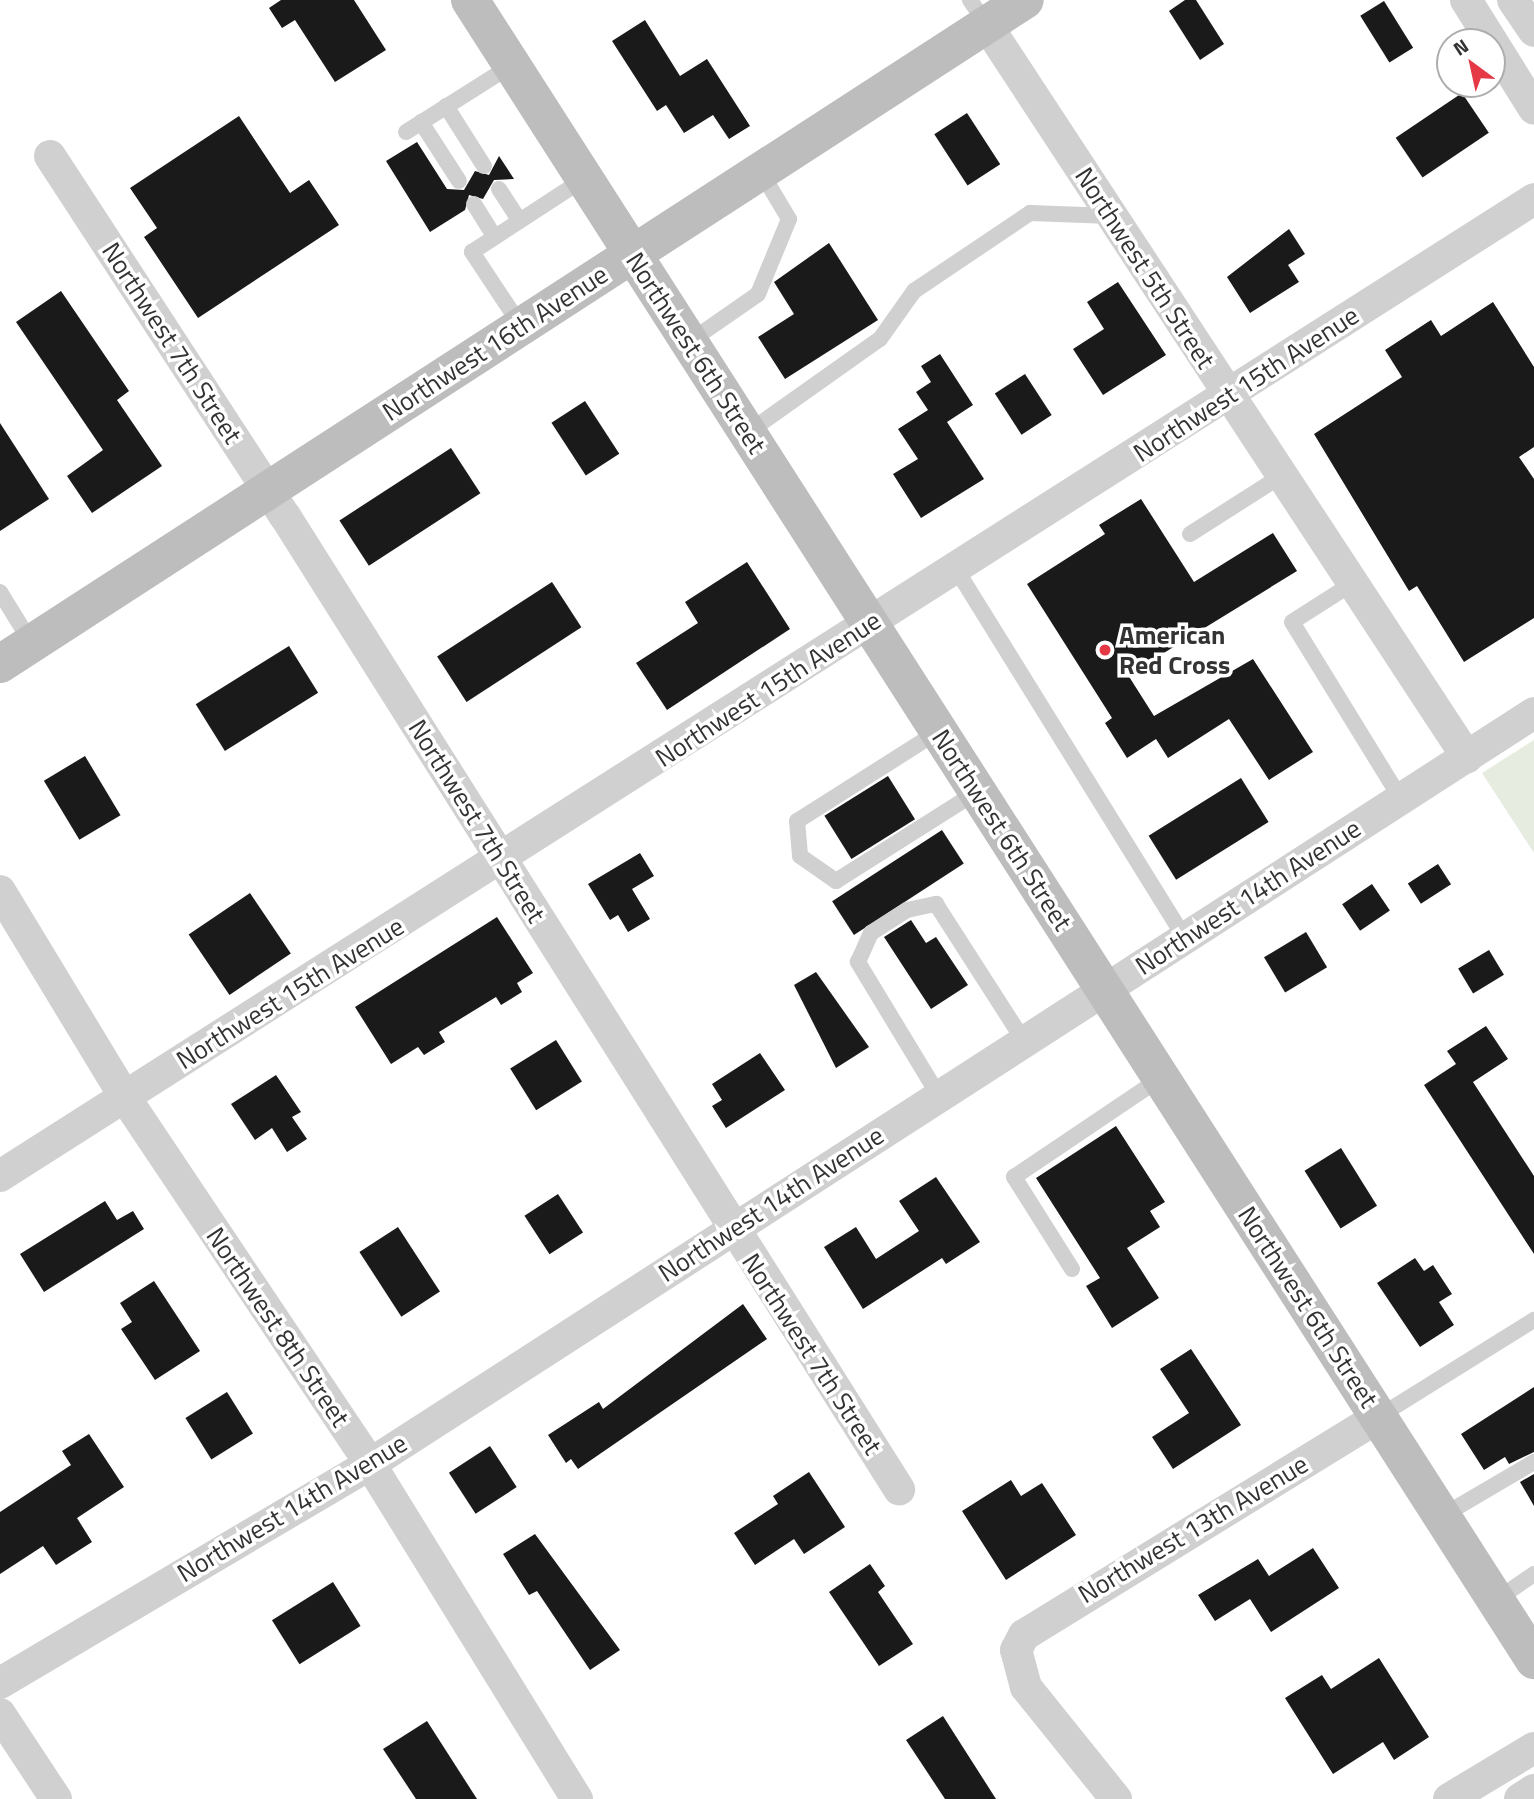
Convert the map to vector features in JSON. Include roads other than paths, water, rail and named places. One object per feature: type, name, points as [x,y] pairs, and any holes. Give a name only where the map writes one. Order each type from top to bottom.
[{"type":"main road","name":"Northwest 6th Street","points":[[470,0],[1534,1660]]},
{"type":"main road","name":"Northwest 16th Avenue","points":[[0,664],[267,488],[761,172],[978,12],[1025,0]]},
{"type":"street","points":[[1466,0],[1534,109]]},
{"type":"street","points":[[1513,0],[1534,31]]},
{"type":"street","name":"Northwest 5th Street","points":[[978,12],[1467,757]]},
{"type":"street","name":"Northwest 7th Street","points":[[50,156],[267,488],[504,860],[731,1229],[899,1489]]},
{"type":"street","name":"Northwest 15th Avenue","points":[[0,1176],[504,860],[1534,199]]},
{"type":"street","name":"Northwest 14th Avenue","points":[[0,1684],[370,1464],[1534,713]]},
{"type":"street","name":"Northwest 8th Street","points":[[0,891],[124,1096],[370,1464],[577,1799]]},
{"type":"street","name":"Northwest 13th Avenue","points":[[1116,1799],[1038,1706],[1016,1650],[1045,1618],[1378,1417]]},
{"type":"street","points":[[0,1714],[56,1799]]},
{"type":"street","points":[[1449,1799],[1534,1748]]},
{"type":"street","points":[[1520,1799],[1534,1790]]},
{"type":"lane","points":[[406,132],[512,65]]},
{"type":"lane","points":[[446,106],[484,166]]},
{"type":"lane","points":[[421,122],[459,181]]},
{"type":"lane","points":[[689,342],[758,294],[789,219],[761,172]]},
{"type":"lane","points":[[521,326],[472,252],[584,179]]},
{"type":"lane","points":[[499,189],[520,221]]},
{"type":"lane","points":[[474,204],[495,237]]},
{"type":"lane","points":[[747,433],[880,339],[914,291],[1030,213],[1111,216]]},
{"type":"lane","points":[[1189,534],[1282,475]]},
{"type":"lane","points":[[957,569],[1185,938]]},
{"type":"lane","points":[[1353,583],[1292,622],[1401,799]]},
{"type":"lane","points":[[0,592],[32,644]]},
{"type":"lane","points":[[939,731],[797,821],[800,856],[836,881],[977,792]]},
{"type":"lane","points":[[939,1096],[858,962],[871,933],[907,910],[936,904],[1024,1041]]},
{"type":"lane","points":[[1072,1269],[1014,1177],[1161,1078]]},
{"type":"lane","points":[[1378,1417],[1534,1320]]},
{"type":"lane","points":[[1442,1516],[1534,1462]]},
{"type":"lane","points":[[1496,1600],[1534,1574]]},
{"type":"place","name":"American Red Cross","points":[[1105,650]]}]
